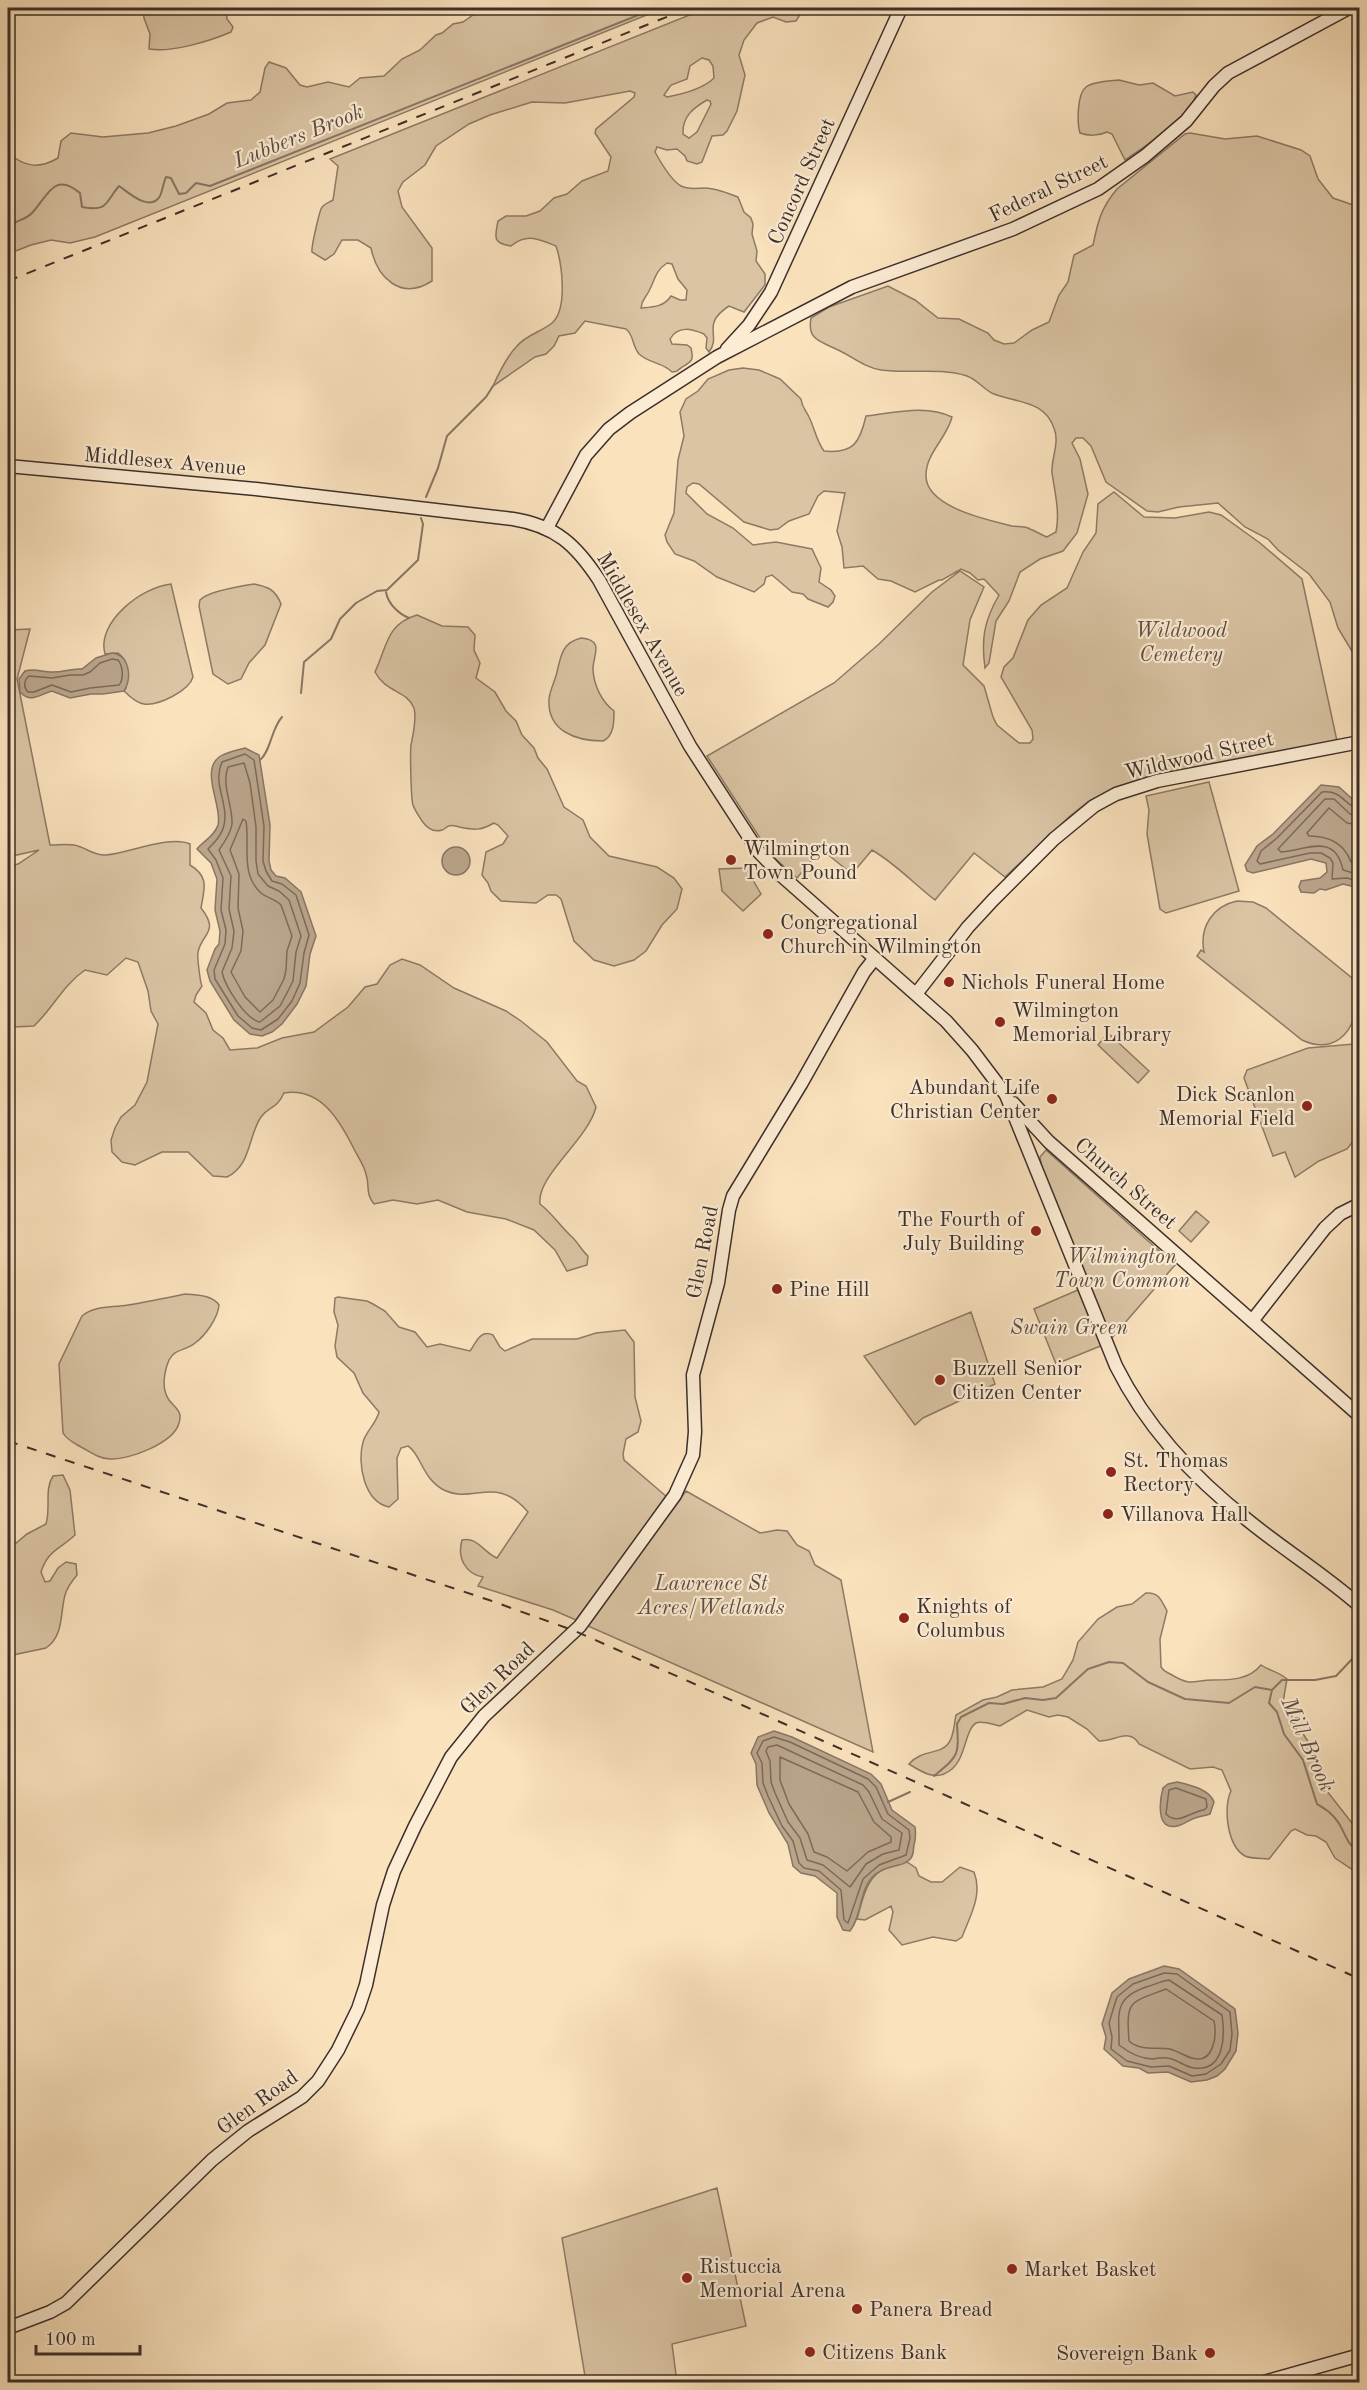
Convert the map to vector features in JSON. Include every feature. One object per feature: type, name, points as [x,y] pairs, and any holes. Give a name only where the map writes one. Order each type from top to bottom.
[{"type":"street","name":"Concord Street","points":[[717,357],[752,321],[771,292],[901,8]]},
{"type":"street","name":"Federal Street","points":[[547,528],[582,461],[601,436],[630,413],[717,357],[852,287],[1013,229],[1089,194],[1123,172],[1186,121],[1214,86],[1228,73],[1349,8]]},
{"type":"street","points":[[752,321],[763,334]]},
{"type":"street","name":"Middlesex Avenue","points":[[8,466],[256,489],[526,521],[547,528],[569,543],[594,573],[690,746],[758,851],[783,877],[916,994],[964,1041],[1006,1095],[1116,1366],[1131,1394],[1164,1439],[1213,1491],[1359,1606]]},
{"type":"street","name":"Wildwood Street","points":[[916,994],[968,927],[993,900],[1054,839],[1094,806],[1116,794],[1157,781],[1359,742]]},
{"type":"street","name":"Glen Road","points":[[8,2328],[50,2312],[66,2303],[212,2160],[248,2131],[302,2097],[313,2087],[326,2068],[362,2000],[383,1905],[394,1871],[451,1757],[484,1716],[585,1620],[683,1481],[694,1448],[695,1364],[718,1283],[733,1196],[801,1084],[864,972],[875,958]]},
{"type":"street","name":"Church Street","points":[[1006,1095],[1049,1142],[1359,1416]]},
{"type":"street","points":[[1035,1165],[1037,1150],[1049,1142]]},
{"type":"street","points":[[1252,1321],[1325,1228],[1340,1214],[1359,1204]]},
{"type":"street","points":[[1264,2382],[1359,2355]]},
{"type":"green space","points":[[143,8],[226,8],[227,19],[233,27],[231,32],[190,45],[158,50],[149,49],[150,34]]},
{"type":"green space","points":[[483,8],[664,8],[95,237],[70,243],[51,240],[8,254],[8,153],[32,165],[44,164],[58,158],[61,141],[71,133],[103,137],[148,133],[209,114],[227,103],[251,100],[260,92],[265,68],[269,62],[286,68],[300,85],[307,87],[328,82],[349,87],[360,78],[384,76],[402,59],[420,50],[436,35],[453,24],[463,22]]},
{"type":"green space","points":[[707,8],[804,8],[796,21],[786,22],[773,17],[757,23],[744,40],[739,55],[745,75],[737,111],[723,135],[712,136],[702,162],[697,164],[687,161],[677,149],[667,150],[657,147],[655,152],[670,176],[681,186],[713,189],[738,197],[744,212],[751,218],[752,234],[757,251],[756,261],[765,274],[765,285],[744,312],[729,306],[715,319],[714,340],[709,352],[706,348],[707,338],[704,334],[685,329],[673,335],[670,339],[672,344],[687,345],[691,348],[692,356],[690,362],[677,371],[672,372],[639,354],[626,329],[585,321],[575,333],[559,336],[554,346],[546,354],[535,357],[493,386],[517,346],[552,323],[557,316],[562,297],[560,264],[556,246],[533,238],[522,240],[511,246],[501,243],[496,238],[498,221],[506,216],[526,216],[540,211],[554,198],[567,194],[582,181],[608,171],[611,157],[595,133],[596,129],[634,97],[635,93],[630,91],[565,103],[532,102],[469,124],[436,146],[425,165],[403,182],[398,191],[402,207],[432,248],[432,281],[421,287],[401,287],[392,283],[379,269],[371,248],[358,240],[342,240],[334,254],[325,260],[312,252],[321,209],[333,200],[338,166],[330,159]],"holes":[[[702,58],[709,60],[713,66],[714,78],[692,90],[667,97],[664,95],[671,85],[687,79],[690,66]],[[707,100],[710,101],[711,104],[697,132],[689,138],[683,134],[683,128],[686,118]],[[667,263],[672,264],[678,279],[687,290],[686,300],[671,296],[662,304],[641,308],[660,269]]]},
{"type":"green space","points":[[1119,80],[1139,85],[1153,83],[1175,96],[1193,92],[1196,95],[1192,104],[1176,122],[1125,160],[1112,134],[1107,132],[1086,135],[1080,133],[1078,123],[1079,102],[1086,87],[1098,82]]},
{"type":"green space","points":[[1185,134],[1225,139],[1257,136],[1301,150],[1310,156],[1318,179],[1333,198],[1359,207],[1359,663],[1338,628],[1330,602],[1309,574],[1278,550],[1268,539],[1245,527],[1218,503],[1179,507],[1158,512],[1147,511],[1106,482],[1091,446],[1083,438],[1076,438],[1072,443],[1080,459],[1088,494],[1077,533],[1063,551],[1040,559],[1020,572],[1009,601],[996,621],[989,663],[985,668],[983,648],[985,630],[999,595],[984,579],[978,580],[961,569],[915,592],[891,581],[878,579],[863,566],[844,568],[842,547],[837,531],[845,493],[824,491],[818,496],[809,514],[789,521],[778,529],[770,530],[744,522],[699,484],[693,483],[687,487],[686,493],[707,514],[733,528],[753,545],[776,542],[812,549],[821,568],[819,582],[831,590],[835,596],[828,607],[808,599],[803,594],[792,592],[772,575],[766,577],[764,584],[754,592],[717,577],[694,561],[675,554],[665,535],[674,513],[678,460],[684,436],[680,412],[686,399],[698,391],[708,379],[729,370],[743,368],[759,370],[780,379],[801,399],[824,451],[842,450],[854,444],[861,433],[866,416],[920,410],[952,417],[927,467],[928,486],[936,496],[946,504],[974,516],[1012,526],[1026,527],[1047,537],[1056,532],[1056,495],[1052,473],[1056,434],[1044,412],[1029,404],[994,394],[967,376],[956,373],[881,370],[869,366],[816,339],[811,331],[811,318],[829,307],[888,286],[915,300],[938,318],[959,319],[988,333],[994,340],[1004,344],[1014,343],[1032,330],[1049,322],[1059,295],[1068,282],[1074,255],[1093,245],[1101,215],[1117,189]]},
{"type":"green space","name":"Wildwood Cemetery","points":[[1114,492],[1144,517],[1175,518],[1209,512],[1221,515],[1260,543],[1302,579],[1337,741],[1156,775],[1112,789],[1088,802],[1070,816],[1005,877],[974,853],[935,900],[897,867],[872,850],[852,874],[821,849],[797,878],[771,855],[707,756],[834,683],[879,644],[932,592],[960,571],[984,587],[970,620],[963,665],[984,686],[997,725],[1019,743],[1030,743],[1033,739],[1032,730],[1001,677],[1004,667],[1013,658],[1028,620],[1041,605],[1067,588],[1083,552],[1096,533],[1098,504]]},
{"type":"green space","points":[[171,584],[193,677],[186,687],[172,696],[157,703],[141,703],[124,691],[127,673],[122,656],[118,653],[105,654],[104,642],[107,630],[114,619],[135,599],[159,587]]},
{"type":"green space","points":[[254,584],[270,589],[281,604],[265,645],[249,663],[241,679],[228,684],[213,674],[199,606],[200,600],[217,592]]},
{"type":"green space","points":[[417,615],[442,626],[468,627],[475,635],[474,650],[480,663],[476,678],[495,692],[506,711],[516,721],[522,735],[534,748],[538,758],[547,769],[564,807],[583,820],[590,837],[609,856],[657,867],[674,878],[682,889],[677,909],[662,925],[646,951],[634,960],[614,966],[594,960],[574,941],[561,899],[556,895],[548,895],[536,903],[501,901],[491,891],[482,875],[486,852],[503,844],[508,836],[498,825],[494,823],[477,829],[448,826],[436,831],[430,829],[422,821],[412,801],[411,745],[415,722],[414,708],[411,702],[385,684],[375,672],[393,630],[407,619]]},
{"type":"green space","points":[[30,629],[17,679],[50,845],[74,845],[106,855],[161,843],[190,844],[190,865],[201,874],[203,879],[201,908],[209,922],[208,932],[198,952],[202,986],[194,1002],[206,1013],[213,1030],[223,1038],[230,1050],[257,1048],[282,1038],[314,1032],[348,1007],[365,987],[377,984],[390,965],[402,959],[420,965],[454,988],[506,1011],[521,1021],[547,1042],[577,1081],[586,1086],[596,1107],[583,1132],[546,1182],[541,1193],[540,1204],[588,1256],[587,1265],[567,1271],[555,1250],[534,1230],[506,1219],[467,1212],[438,1200],[417,1204],[393,1200],[374,1204],[369,1193],[364,1167],[348,1138],[328,1108],[309,1095],[284,1093],[279,1102],[261,1117],[241,1166],[227,1177],[213,1176],[188,1152],[162,1152],[135,1165],[122,1162],[112,1152],[111,1140],[115,1128],[121,1117],[135,1105],[147,1082],[158,1024],[151,1011],[148,991],[138,962],[126,958],[107,975],[85,970],[70,983],[34,1026],[14,1027],[8,1032],[8,867],[18,864],[39,850],[8,857],[8,630]]},
{"type":"green space","points":[[581,638],[589,639],[596,646],[593,665],[595,682],[602,698],[614,711],[611,732],[603,741],[583,739],[565,732],[553,719],[550,710],[549,699],[561,655],[566,646]]},
{"type":"green space","points":[[1209,782],[1239,891],[1166,913],[1160,909],[1147,834],[1149,810],[1146,796]]},
{"type":"green space","points":[[746,868],[761,894],[743,911],[722,891],[719,869]]},
{"type":"green space","points":[[1237,901],[1253,902],[1266,908],[1352,978],[1356,992],[1354,1018],[1348,1030],[1340,1038],[1330,1044],[1317,1045],[1302,1040],[1197,956],[1201,950],[1204,952],[1204,934],[1210,919],[1221,908]]},
{"type":"green space","points":[[1108,1033],[1149,1071],[1138,1083],[1098,1045]]},
{"type":"green space","name":"Dick Scanlon Memorial Field","points":[[1354,1044],[1359,1053],[1359,1134],[1347,1149],[1319,1161],[1295,1177],[1285,1152],[1273,1156],[1244,1078],[1247,1070],[1308,1048]]},
{"type":"green space","name":"Wilmington Town Common","points":[[1046,1150],[1175,1265],[1110,1340],[1042,1169],[1040,1157]]},
{"type":"green space","points":[[1196,1211],[1209,1222],[1191,1242],[1179,1231]]},
{"type":"green space","name":"Swain Green","points":[[1080,1289],[1103,1345],[1056,1364],[1034,1309]]},
{"type":"green space","points":[[185,1294],[208,1297],[219,1305],[214,1321],[203,1336],[192,1346],[174,1353],[167,1365],[164,1380],[166,1396],[180,1415],[175,1430],[169,1437],[150,1449],[118,1459],[98,1456],[69,1439],[63,1433],[59,1364],[82,1316],[98,1308],[135,1304]]},
{"type":"green space","points":[[335,1298],[373,1304],[385,1311],[399,1327],[415,1332],[427,1347],[440,1344],[470,1351],[482,1335],[489,1334],[493,1335],[505,1351],[532,1339],[577,1339],[596,1333],[625,1330],[634,1342],[635,1397],[641,1421],[638,1432],[626,1439],[624,1460],[667,1497],[576,1620],[553,1610],[478,1586],[483,1577],[471,1572],[464,1564],[461,1553],[462,1540],[472,1540],[497,1558],[528,1512],[505,1494],[484,1492],[464,1494],[442,1489],[425,1472],[416,1454],[408,1446],[401,1448],[397,1458],[398,1499],[389,1507],[380,1504],[368,1490],[362,1470],[361,1451],[364,1438],[379,1412],[363,1393],[354,1373],[337,1357],[335,1346],[338,1325],[334,1312]]},
{"type":"green space","points":[[971,1312],[995,1384],[923,1418],[915,1425],[864,1356]]},
{"type":"green space","points":[[63,1475],[70,1490],[75,1535],[47,1559],[41,1572],[45,1582],[50,1581],[58,1568],[66,1562],[76,1564],[77,1575],[66,1592],[59,1631],[52,1643],[46,1648],[8,1656],[8,1550],[27,1534],[46,1524],[50,1481],[53,1476]]},
{"type":"green space","name":"Lawrence St Acres/Wetlands","points":[[686,1491],[760,1533],[787,1531],[797,1545],[809,1551],[815,1565],[841,1580],[873,1752],[588,1626]]},
{"type":"green space","points":[[1146,1593],[1157,1595],[1167,1611],[1160,1639],[1161,1667],[1166,1672],[1188,1682],[1226,1680],[1251,1674],[1261,1665],[1287,1679],[1283,1702],[1309,1743],[1319,1781],[1359,1832],[1359,1874],[1335,1858],[1326,1842],[1295,1829],[1269,1859],[1245,1856],[1234,1844],[1228,1826],[1227,1807],[1231,1791],[1222,1770],[1213,1767],[1190,1769],[1139,1744],[1131,1736],[1099,1741],[1087,1729],[1068,1717],[1058,1715],[1049,1717],[1027,1710],[1000,1726],[979,1722],[972,1726],[957,1764],[946,1773],[930,1775],[909,1764],[919,1756],[940,1750],[948,1744],[953,1734],[956,1715],[983,1700],[1012,1690],[1043,1687],[1062,1679],[1073,1660],[1078,1642],[1098,1619],[1117,1607],[1132,1604]]},
{"type":"green space","points":[[907,1862],[916,1868],[919,1876],[931,1882],[942,1882],[960,1867],[974,1872],[976,1897],[962,1937],[956,1941],[933,1937],[902,1945],[889,1930],[893,1912],[891,1906],[865,1920],[857,1919],[867,1888],[875,1876],[890,1866]]},
{"type":"green space","points":[[717,2188],[746,2326],[672,2344],[677,2382],[586,2382],[562,2238]]},
{"type":"water","points":[[112,653],[123,658],[128,668],[127,686],[124,691],[70,698],[52,691],[32,698],[20,692],[19,679],[25,671],[55,672],[82,669],[96,658]]},
{"type":"water","points":[[245,748],[259,755],[270,825],[271,870],[276,876],[285,878],[301,892],[316,936],[310,954],[306,986],[297,1004],[282,1024],[262,1036],[250,1034],[234,1020],[210,981],[207,970],[219,944],[220,931],[215,910],[217,879],[211,863],[197,849],[218,825],[218,809],[212,780],[214,763],[222,755]]},
{"type":"water","points":[[1321,785],[1339,787],[1359,805],[1359,888],[1343,884],[1326,890],[1320,889],[1314,893],[1301,892],[1299,887],[1301,881],[1320,878],[1327,872],[1326,863],[1311,859],[1253,873],[1247,871],[1245,865],[1257,846],[1273,834]]},
{"type":"water","points":[[456,847],[466,851],[470,861],[466,871],[456,875],[446,871],[442,861],[446,851]]},
{"type":"water","points":[[774,1731],[792,1737],[871,1774],[881,1784],[892,1810],[915,1827],[912,1856],[903,1864],[878,1872],[868,1883],[854,1926],[850,1931],[843,1930],[837,1917],[837,1893],[815,1876],[801,1873],[793,1866],[788,1844],[769,1813],[757,1785],[756,1764],[751,1753],[758,1737]]},
{"type":"water","points":[[1177,1782],[1198,1788],[1208,1794],[1214,1802],[1210,1814],[1182,1825],[1165,1824],[1161,1813],[1163,1788]]},
{"type":"water","points":[[1164,1966],[1179,1969],[1235,2009],[1238,2033],[1236,2051],[1225,2069],[1217,2076],[1191,2082],[1168,2072],[1148,2073],[1139,2068],[1123,2066],[1104,2049],[1106,2037],[1102,2024],[1112,1993],[1129,1979]]},
{"type":"waterway","name":"Lubbers Brook","points":[[8,228],[30,215],[47,193],[58,185],[64,184],[80,193],[82,207],[91,208],[102,207],[119,186],[139,200],[156,201],[161,194],[166,177],[171,178],[179,194],[186,193],[196,183],[210,186],[656,8]]},
{"type":"waterway","points":[[426,497],[438,468],[447,436],[486,397],[493,386]]},
{"type":"waterway","points":[[301,693],[304,662],[331,639],[340,619],[356,603],[377,591],[387,590],[418,560],[423,524],[421,518]]},
{"type":"waterway","points":[[386,592],[394,608],[409,618]]},
{"type":"waterway","points":[[260,760],[267,751],[275,728],[282,717]]},
{"type":"waterway","name":"Mill Brook","points":[[1355,1656],[1336,1676],[1315,1680],[1282,1680],[1272,1690],[1269,1703],[1277,1712],[1284,1734],[1303,1760],[1317,1804],[1333,1816],[1349,1842],[1360,1853]]},
{"type":"waterway","points":[[934,1776],[956,1754],[957,1724],[961,1717],[989,1703],[1003,1704],[1025,1698],[1043,1700],[1056,1698],[1088,1669],[1109,1662],[1123,1663],[1148,1682],[1185,1699],[1229,1703],[1255,1687],[1272,1690]]},
{"type":"waterway","points":[[888,1802],[910,1792]]},
{"type":"railway","points":[[8,281],[689,8]]},
{"type":"railway","points":[[8,1441],[489,1600],[575,1631],[1360,1979]]},
{"type":"place","name":"Wilmington Town Pound","points":[[731,860]]},
{"type":"place","name":"Congregational Church in Wilmington","points":[[768,934]]},
{"type":"place","name":"Nichols Funeral Home","points":[[949,982]]},
{"type":"place","name":"Wilmington Memorial Library","points":[[1000,1022]]},
{"type":"place","name":"Abundant Life Christian Center","points":[[1052,1099]]},
{"type":"place","name":"Dick Scanlon Memorial Field","points":[[1307,1106]]},
{"type":"place","name":"The Fourth of July Building","points":[[1036,1231]]},
{"type":"place","name":"Pine Hill","points":[[777,1289]]},
{"type":"place","name":"Buzzell Senior Citizen Center","points":[[940,1380]]},
{"type":"place","name":"St. Thomas Rectory","points":[[1111,1472]]},
{"type":"place","name":"Villanova Hall","points":[[1108,1514]]},
{"type":"place","name":"Knights of Columbus","points":[[904,1618]]},
{"type":"place","name":"Market Basket","points":[[1012,2269]]},
{"type":"place","name":"Ristuccia Memorial Arena","points":[[687,2278]]},
{"type":"place","name":"Panera Bread","points":[[857,2309]]},
{"type":"place","name":"Citizens Bank","points":[[810,2352]]},
{"type":"place","name":"Sovereign Bank","points":[[1210,2353]]}]
